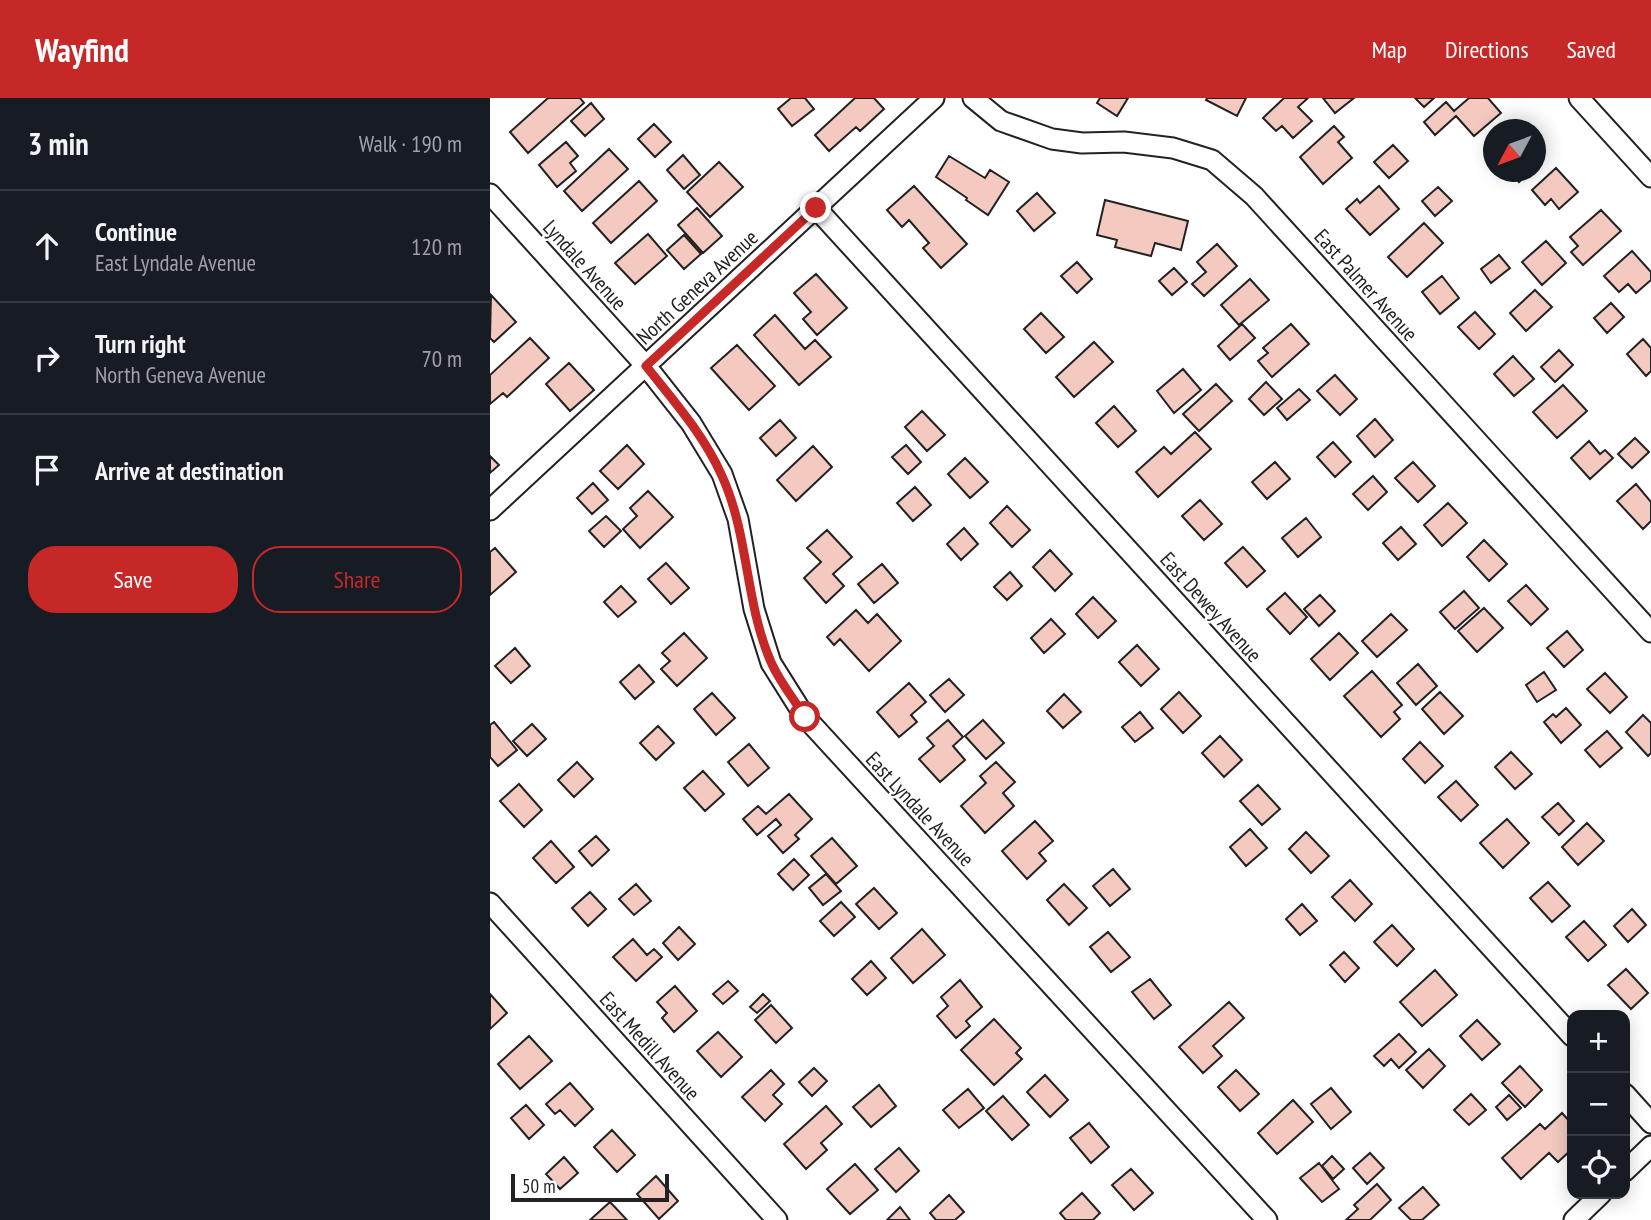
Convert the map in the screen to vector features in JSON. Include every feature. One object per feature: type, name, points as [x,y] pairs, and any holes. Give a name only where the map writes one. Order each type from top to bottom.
[{"type":"street","name":"North Geneva Avenue","points":[[490,510],[934,98]]},
{"type":"street","name":"East Palmer Avenue","points":[[973,98],[1001,121],[1052,139],[1082,143],[1124,142],[1172,148],[1212,160],[1254,196],[1651,632]]},
{"type":"street","points":[[1579,98],[1651,177]]},
{"type":"street","name":"Lyndale Avenue","points":[[490,194],[646,366]]},
{"type":"street","name":"East Dewey Avenue","points":[[816,208],[1567,1031]]},
{"type":"street","name":"East Lyndale Avenue","points":[[646,366],[691,424],[722,474],[738,519],[754,609],[771,663],[805,717],[1267,1220]]},
{"type":"street","name":"East Medill Avenue","points":[[490,903],[777,1220]]},
{"type":"street","points":[[1630,1100],[1651,1123]]},
{"type":"street","points":[[1630,1166],[1651,1146]]},
{"type":"street","points":[[1574,1220],[1596,1199]]},
{"type":"building","points":[[548,98],[580,98],[584,103],[528,153],[510,132]]},
{"type":"building","points":[[791,98],[805,98],[814,109],[792,126],[778,109]]},
{"type":"building","points":[[855,98],[874,98],[884,109],[860,131],[856,127],[829,151],[815,135]]},
{"type":"building","points":[[1100,98],[1128,98],[1117,116],[1097,103]]},
{"type":"building","points":[[1246,98],[1237,116],[1206,100]]},
{"type":"building","points":[[1284,98],[1308,98],[1298,107],[1312,121],[1293,138],[1282,126],[1276,131],[1263,118]]},
{"type":"building","points":[[1323,98],[1354,98],[1335,113]]},
{"type":"building","points":[[1415,98],[1434,98],[1424,107]]},
{"type":"building","points":[[1469,98],[1488,98],[1501,113],[1494,119],[1483,119],[1483,128],[1474,136],[1456,116],[1435,135],[1424,122],[1446,102],[1454,111]]},
{"type":"building","points":[[591,103],[604,119],[585,136],[571,121]]},
{"type":"building","points":[[654,124],[671,142],[655,157],[638,139]]},
{"type":"building","points":[[1334,126],[1344,137],[1338,142],[1352,158],[1323,184],[1300,157]]},
{"type":"building","points":[[566,142],[578,156],[570,163],[576,171],[557,187],[539,165]]},
{"type":"building","points":[[1393,145],[1408,161],[1389,178],[1374,162]]},
{"type":"building","points":[[609,149],[628,169],[582,211],[564,191]]},
{"type":"building","points":[[683,155],[700,175],[684,189],[667,170]]},
{"type":"building","points":[[949,156],[985,178],[990,170],[1009,182],[988,215],[936,177]]},
{"type":"building","points":[[719,162],[743,187],[710,217],[687,192]]},
{"type":"building","points":[[1556,168],[1578,192],[1559,209],[1551,199],[1545,205],[1532,190],[1541,182],[1546,182],[1546,177]]},
{"type":"building","points":[[639,181],[657,201],[611,243],[593,223]]},
{"type":"building","points":[[914,186],[967,244],[941,268],[923,248],[929,243],[909,220],[902,227],[887,210]]},
{"type":"building","points":[[1379,186],[1399,209],[1370,235],[1346,209],[1357,199],[1360,203]]},
{"type":"building","points":[[1438,187],[1452,201],[1435,216],[1422,201]]},
{"type":"building","points":[[1037,193],[1055,213],[1034,231],[1017,211]]},
{"type":"building","points":[[1105,200],[1188,221],[1181,250],[1155,243],[1151,256],[1115,247],[1117,240],[1097,235]]},
{"type":"building","points":[[697,208],[722,236],[703,253],[678,225]]},
{"type":"building","points":[[1601,210],[1621,231],[1583,265],[1571,252],[1578,246],[1570,237]]},
{"type":"building","points":[[1424,223],[1443,243],[1407,277],[1388,257]]},
{"type":"building","points":[[648,234],[667,256],[635,284],[615,263]]},
{"type":"building","points":[[684,235],[701,254],[684,269],[667,250]]},
{"type":"building","points":[[1546,241],[1566,263],[1542,285],[1522,262]]},
{"type":"building","points":[[1217,244],[1237,266],[1204,296],[1192,284],[1206,272],[1197,262]]},
{"type":"building","points":[[1632,251],[1651,272],[1651,280],[1636,293],[1628,284],[1619,292],[1604,276]]},
{"type":"building","points":[[1499,255],[1510,268],[1491,283],[1481,269]]},
{"type":"building","points":[[1077,262],[1092,279],[1077,293],[1061,276]]},
{"type":"building","points":[[1174,268],[1187,282],[1172,295],[1159,281]]},
{"type":"building","points":[[816,274],[847,308],[817,335],[803,319],[811,312],[794,293]]},
{"type":"building","points":[[1442,276],[1459,298],[1440,314],[1422,292]]},
{"type":"building","points":[[1250,279],[1269,300],[1239,325],[1221,305]]},
{"type":"building","points":[[1535,290],[1552,307],[1526,331],[1510,313]]},
{"type":"building","points":[[491,295],[516,322],[494,342],[490,338]]},
{"type":"building","points":[[1611,303],[1624,317],[1607,333],[1594,318]]},
{"type":"building","points":[[1475,312],[1495,334],[1479,349],[1458,327]]},
{"type":"building","points":[[1041,313],[1064,337],[1046,353],[1024,329]]},
{"type":"building","points":[[775,315],[805,349],[815,340],[831,357],[799,385],[754,335]]},
{"type":"building","points":[[1242,324],[1255,338],[1230,360],[1218,346]]},
{"type":"building","points":[[1291,324],[1309,344],[1272,377],[1258,361],[1268,353],[1263,348]]},
{"type":"building","points":[[530,338],[549,358],[507,397],[503,393],[490,404],[490,375]]},
{"type":"building","points":[[1643,339],[1651,348],[1651,371],[1646,376],[1627,354]]},
{"type":"building","points":[[1094,342],[1113,362],[1074,397],[1056,377]]},
{"type":"building","points":[[737,345],[775,386],[749,410],[711,368]]},
{"type":"building","points":[[1559,350],[1573,365],[1555,382],[1541,367]]},
{"type":"building","points":[[1513,356],[1534,379],[1514,396],[1494,374]]},
{"type":"building","points":[[569,363],[594,390],[570,411],[546,384]]},
{"type":"building","points":[[1183,369],[1201,390],[1174,413],[1157,391]]},
{"type":"building","points":[[1335,375],[1357,399],[1340,415],[1317,391]]},
{"type":"building","points":[[1266,382],[1282,399],[1264,415],[1249,399]]},
{"type":"building","points":[[1216,384],[1232,401],[1199,431],[1183,414]]},
{"type":"building","points":[[1563,385],[1587,411],[1557,438],[1533,412]]},
{"type":"building","points":[[1299,389],[1310,400],[1287,420],[1277,408]]},
{"type":"building","points":[[1114,406],[1136,431],[1118,447],[1096,423]]},
{"type":"building","points":[[922,411],[945,435],[927,451],[905,427]]},
{"type":"building","points":[[1375,419],[1393,440],[1375,457],[1357,436]]},
{"type":"building","points":[[780,420],[796,438],[776,456],[760,438]]},
{"type":"building","points":[[1195,432],[1211,449],[1158,497],[1136,472],[1164,447],[1171,454]]},
{"type":"building","points":[[1635,438],[1649,452],[1632,468],[1618,454]]},
{"type":"building","points":[[1589,441],[1600,454],[1605,450],[1613,458],[1590,479],[1571,458]]},
{"type":"building","points":[[1333,442],[1351,462],[1335,477],[1317,457]]},
{"type":"building","points":[[627,445],[644,464],[618,489],[600,471]]},
{"type":"building","points":[[906,445],[921,462],[908,474],[892,457]]},
{"type":"building","points":[[813,446],[832,467],[796,501],[777,480]]},
{"type":"building","points":[[490,456],[499,465],[490,473]]},
{"type":"building","points":[[965,458],[988,482],[970,498],[948,474]]},
{"type":"building","points":[[1275,462],[1290,479],[1267,499],[1252,482]]},
{"type":"building","points":[[1413,462],[1435,486],[1418,502],[1395,478]]},
{"type":"building","points":[[1373,476],[1387,492],[1368,510],[1353,494]]},
{"type":"building","points":[[593,483],[608,500],[592,514],[577,498]]},
{"type":"building","points":[[1636,484],[1651,502],[1651,521],[1643,529],[1617,501]]},
{"type":"building","points":[[915,487],[931,505],[913,521],[897,503]]},
{"type":"building","points":[[648,491],[673,517],[640,548],[623,529],[637,516],[630,508]]},
{"type":"building","points":[[1200,500],[1222,524],[1204,540],[1182,516]]},
{"type":"building","points":[[1448,503],[1467,523],[1442,546],[1424,525]]},
{"type":"building","points":[[1007,506],[1030,530],[1012,547],[990,523]]},
{"type":"building","points":[[606,516],[621,531],[604,547],[589,531]]},
{"type":"building","points":[[1306,518],[1321,537],[1298,557],[1282,538]]},
{"type":"building","points":[[1401,527],[1416,544],[1398,560],[1383,543]]},
{"type":"building","points":[[964,528],[978,544],[961,560],[947,544]]},
{"type":"building","points":[[827,530],[852,557],[833,574],[844,586],[826,603],[804,578],[821,562],[807,548]]},
{"type":"building","points":[[1484,540],[1507,564],[1489,581],[1467,557]]},
{"type":"building","points":[[1243,547],[1265,571],[1247,587],[1225,563]]},
{"type":"building","points":[[495,548],[516,572],[490,595],[490,552]]},
{"type":"building","points":[[1050,550],[1072,574],[1055,591],[1033,567]]},
{"type":"building","points":[[666,563],[689,588],[671,604],[648,579]]},
{"type":"building","points":[[882,564],[898,583],[874,603],[858,584]]},
{"type":"building","points":[[1010,572],[1022,586],[1007,600],[994,587]]},
{"type":"building","points":[[1526,585],[1548,609],[1531,625],[1508,601]]},
{"type":"building","points":[[621,586],[636,602],[618,617],[604,602]]},
{"type":"building","points":[[1464,591],[1479,608],[1455,629],[1440,612]]},
{"type":"building","points":[[1285,593],[1307,617],[1290,634],[1267,609]]},
{"type":"building","points":[[1320,595],[1335,611],[1319,626],[1304,609]]},
{"type":"building","points":[[1093,597],[1116,621],[1098,638],[1076,614]]},
{"type":"building","points":[[1484,608],[1503,628],[1477,652],[1458,631]]},
{"type":"building","points":[[856,610],[868,623],[877,614],[901,641],[869,671],[840,639],[834,645],[827,637]]},
{"type":"building","points":[[1391,614],[1407,630],[1377,657],[1362,641]]},
{"type":"building","points":[[1051,619],[1065,634],[1044,653],[1031,638]]},
{"type":"building","points":[[1567,631],[1583,650],[1564,667],[1547,648]]},
{"type":"building","points":[[684,633],[707,658],[677,686],[661,669],[670,661],[662,653]]},
{"type":"building","points":[[1339,633],[1358,653],[1330,680],[1311,659]]},
{"type":"building","points":[[1137,645],[1159,669],[1141,686],[1119,662]]},
{"type":"building","points":[[515,648],[530,666],[511,683],[495,666]]},
{"type":"building","points":[[1418,664],[1437,686],[1416,705],[1397,683]]},
{"type":"building","points":[[639,665],[654,682],[635,699],[620,682]]},
{"type":"building","points":[[1372,671],[1402,705],[1394,712],[1400,719],[1381,737],[1344,696]]},
{"type":"building","points":[[1544,672],[1556,690],[1537,702],[1526,685]]},
{"type":"building","points":[[1605,673],[1627,697],[1610,713],[1587,689]]},
{"type":"building","points":[[949,679],[964,695],[945,712],[930,695]]},
{"type":"building","points":[[909,683],[926,702],[911,715],[917,722],[899,737],[877,712]]},
{"type":"building","points":[[1179,692],[1201,716],[1183,733],[1161,709]]},
{"type":"building","points":[[1440,692],[1463,716],[1444,734],[1422,709]]},
{"type":"building","points":[[712,693],[735,718],[716,735],[694,709]]},
{"type":"building","points":[[1064,694],[1081,712],[1063,728],[1047,711]]},
{"type":"building","points":[[1566,708],[1581,725],[1561,743],[1544,722],[1553,714],[1556,717]]},
{"type":"building","points":[[1140,712],[1153,728],[1135,742],[1122,727]]},
{"type":"building","points":[[1643,715],[1651,723],[1651,753],[1648,756],[1626,732]]},
{"type":"building","points":[[948,720],[963,737],[953,746],[965,760],[940,782],[919,759],[934,746],[927,738]]},
{"type":"building","points":[[983,720],[1004,743],[986,759],[965,736]]},
{"type":"building","points":[[494,722],[517,750],[498,766],[490,757],[490,725]]},
{"type":"building","points":[[532,724],[546,739],[527,756],[513,741]]},
{"type":"building","points":[[658,726],[674,743],[656,760],[640,743]]},
{"type":"building","points":[[1607,731],[1622,748],[1600,767],[1585,750]]},
{"type":"building","points":[[1220,736],[1242,760],[1224,777],[1202,753]]},
{"type":"building","points":[[1420,742],[1443,766],[1425,783],[1403,759]]},
{"type":"building","points":[[749,744],[769,768],[748,786],[728,762]]},
{"type":"building","points":[[1511,752],[1532,774],[1515,789],[1495,767]]},
{"type":"building","points":[[577,762],[593,779],[574,797],[558,780]]},
{"type":"building","points":[[996,762],[1015,782],[1003,793],[1014,806],[985,833],[961,806],[986,783],[980,776]]},
{"type":"building","points":[[703,771],[724,794],[705,811],[684,788]]},
{"type":"building","points":[[1456,781],[1478,805],[1461,821],[1438,797]]},
{"type":"building","points":[[519,784],[542,810],[524,827],[500,801]]},
{"type":"building","points":[[1258,785],[1280,809],[1262,825],[1240,801]]},
{"type":"building","points":[[789,794],[812,819],[795,835],[799,839],[783,853],[768,836],[781,825],[776,819],[757,835],[743,819],[758,806],[766,814]]},
{"type":"building","points":[[1558,803],[1574,821],[1559,835],[1542,817]]},
{"type":"building","points":[[1507,819],[1529,843],[1503,868],[1480,843]]},
{"type":"building","points":[[1035,821],[1053,841],[1039,853],[1046,861],[1027,879],[1002,851]]},
{"type":"building","points":[[1587,823],[1604,841],[1578,865],[1562,847]]},
{"type":"building","points":[[1250,829],[1267,848],[1246,866],[1230,847]]},
{"type":"building","points":[[1306,832],[1329,856],[1311,873],[1289,849]]},
{"type":"building","points":[[596,836],[609,850],[592,866],[579,851]]},
{"type":"building","points":[[832,838],[857,866],[836,884],[811,856]]},
{"type":"building","points":[[551,841],[574,867],[556,883],[533,858]]},
{"type":"building","points":[[794,859],[809,875],[793,890],[778,874]]},
{"type":"building","points":[[1113,869],[1130,889],[1110,906],[1093,886]]},
{"type":"building","points":[[826,874],[841,891],[823,905],[809,888]]},
{"type":"building","points":[[1350,880],[1372,904],[1355,921],[1332,897]]},
{"type":"building","points":[[1548,882],[1570,906],[1552,922],[1530,898]]},
{"type":"building","points":[[636,884],[651,901],[634,915],[619,899]]},
{"type":"building","points":[[1064,884],[1087,908],[1069,925],[1047,900]]},
{"type":"building","points":[[874,888],[897,913],[879,929],[856,904]]},
{"type":"building","points":[[590,892],[606,909],[588,926],[572,908]]},
{"type":"building","points":[[841,902],[855,917],[834,936],[820,921]]},
{"type":"building","points":[[1302,904],[1317,921],[1300,935],[1286,919]]},
{"type":"building","points":[[1632,909],[1646,925],[1628,942],[1614,926]]},
{"type":"building","points":[[1584,921],[1606,945],[1588,961],[1566,937]]},
{"type":"building","points":[[1392,925],[1414,949],[1397,966],[1374,942]]},
{"type":"building","points":[[679,927],[695,944],[678,960],[663,943]]},
{"type":"building","points":[[922,929],[945,955],[913,983],[891,958]]},
{"type":"building","points":[[1108,932],[1130,957],[1111,972],[1090,947]]},
{"type":"building","points":[[633,939],[647,955],[654,949],[662,957],[636,981],[613,957]]},
{"type":"building","points":[[1344,952],[1359,968],[1345,982],[1330,965]]},
{"type":"building","points":[[871,961],[886,978],[867,995],[852,979]]},
{"type":"building","points":[[1626,969],[1648,993],[1631,1009],[1608,985]]},
{"type":"building","points":[[1435,970],[1457,995],[1422,1026],[1400,1002]]},
{"type":"building","points":[[1150,979],[1171,1005],[1154,1019],[1132,992]]},
{"type":"building","points":[[960,980],[982,1007],[966,1021],[970,1026],[956,1038],[937,1016],[948,1006],[941,997]]},
{"type":"building","points":[[728,981],[738,991],[723,1004],[713,994]]},
{"type":"building","points":[[675,986],[697,1011],[674,1032],[662,1018],[667,1013],[657,1002]]},
{"type":"building","points":[[490,994],[507,1013],[490,1029]]},
{"type":"building","points":[[763,994],[770,1001],[757,1013],[750,1007]]},
{"type":"building","points":[[1229,1002],[1244,1018],[1213,1046],[1222,1056],[1203,1073],[1179,1047]]},
{"type":"building","points":[[771,1005],[792,1028],[776,1043],[755,1020]]},
{"type":"building","points":[[994,1019],[1021,1048],[1016,1053],[1022,1059],[994,1085],[961,1050]]},
{"type":"building","points":[[1477,1020],[1500,1044],[1482,1060],[1460,1036]]},
{"type":"building","points":[[718,1032],[742,1057],[721,1077],[697,1051]]},
{"type":"building","points":[[1399,1034],[1416,1052],[1399,1068],[1391,1059],[1384,1066],[1374,1056]]},
{"type":"building","points":[[529,1036],[552,1061],[520,1089],[498,1064]]},
{"type":"building","points":[[1429,1049],[1445,1066],[1423,1088],[1406,1070]]},
{"type":"building","points":[[1520,1066],[1542,1090],[1525,1107],[1502,1083]]},
{"type":"building","points":[[814,1068],[827,1081],[812,1096],[799,1082]]},
{"type":"building","points":[[771,1070],[784,1084],[773,1095],[782,1104],[765,1121],[742,1097]]},
{"type":"building","points":[[1236,1070],[1259,1094],[1240,1111],[1218,1087]]},
{"type":"building","points":[[1045,1075],[1068,1100],[1050,1117],[1027,1092]]},
{"type":"building","points":[[570,1083],[593,1109],[575,1126],[560,1110],[555,1114],[546,1104]]},
{"type":"building","points":[[879,1085],[896,1106],[871,1127],[853,1107]]},
{"type":"building","points":[[1331,1088],[1351,1112],[1331,1129],[1311,1104]]},
{"type":"building","points":[[968,1089],[984,1108],[959,1128],[943,1110]]},
{"type":"building","points":[[1471,1094],[1486,1110],[1469,1125],[1454,1110]]},
{"type":"building","points":[[1509,1095],[1521,1108],[1507,1120],[1496,1107]]},
{"type":"building","points":[[1003,1096],[1029,1125],[1012,1140],[986,1111]]},
{"type":"building","points":[[1293,1100],[1313,1122],[1277,1154],[1258,1133]]},
{"type":"building","points":[[526,1105],[544,1125],[529,1139],[511,1118]]},
{"type":"building","points":[[826,1106],[842,1124],[821,1143],[827,1150],[806,1169],[784,1144]]},
{"type":"building","points":[[1562,1113],[1567,1118],[1567,1154],[1558,1162],[1549,1153],[1521,1179],[1502,1158],[1540,1124],[1545,1129]]},
{"type":"building","points":[[1089,1123],[1109,1147],[1091,1163],[1070,1138]]},
{"type":"building","points":[[612,1130],[635,1155],[617,1172],[594,1147]]},
{"type":"building","points":[[899,1148],[919,1171],[896,1192],[875,1169]]},
{"type":"building","points":[[1370,1153],[1384,1168],[1367,1184],[1353,1168]]},
{"type":"building","points":[[1332,1156],[1344,1169],[1333,1179],[1322,1166]]},
{"type":"building","points":[[564,1157],[578,1173],[560,1189],[546,1174]]},
{"type":"building","points":[[1319,1163],[1339,1189],[1322,1202],[1300,1178]]},
{"type":"building","points":[[855,1164],[878,1190],[850,1214],[827,1189]]},
{"type":"building","points":[[1131,1169],[1153,1193],[1134,1210],[1112,1185]]},
{"type":"building","points":[[656,1176],[678,1201],[659,1219],[637,1194]]},
{"type":"building","points":[[1377,1184],[1391,1200],[1370,1220],[1346,1220],[1358,1209],[1354,1205]]},
{"type":"building","points":[[1423,1187],[1439,1205],[1422,1220],[1411,1220],[1399,1208]]},
{"type":"building","points":[[1082,1193],[1100,1213],[1093,1220],[1066,1220],[1060,1213]]},
{"type":"building","points":[[949,1195],[964,1212],[955,1220],[936,1220],[930,1213]]},
{"type":"building","points":[[610,1202],[627,1220],[590,1220]]},
{"type":"building","points":[[900,1207],[910,1220],[887,1220]]},
{"type":"route","points":[[805,717],[771,663],[754,609],[738,519],[722,474],[691,424],[646,366],[816,208]]}]
